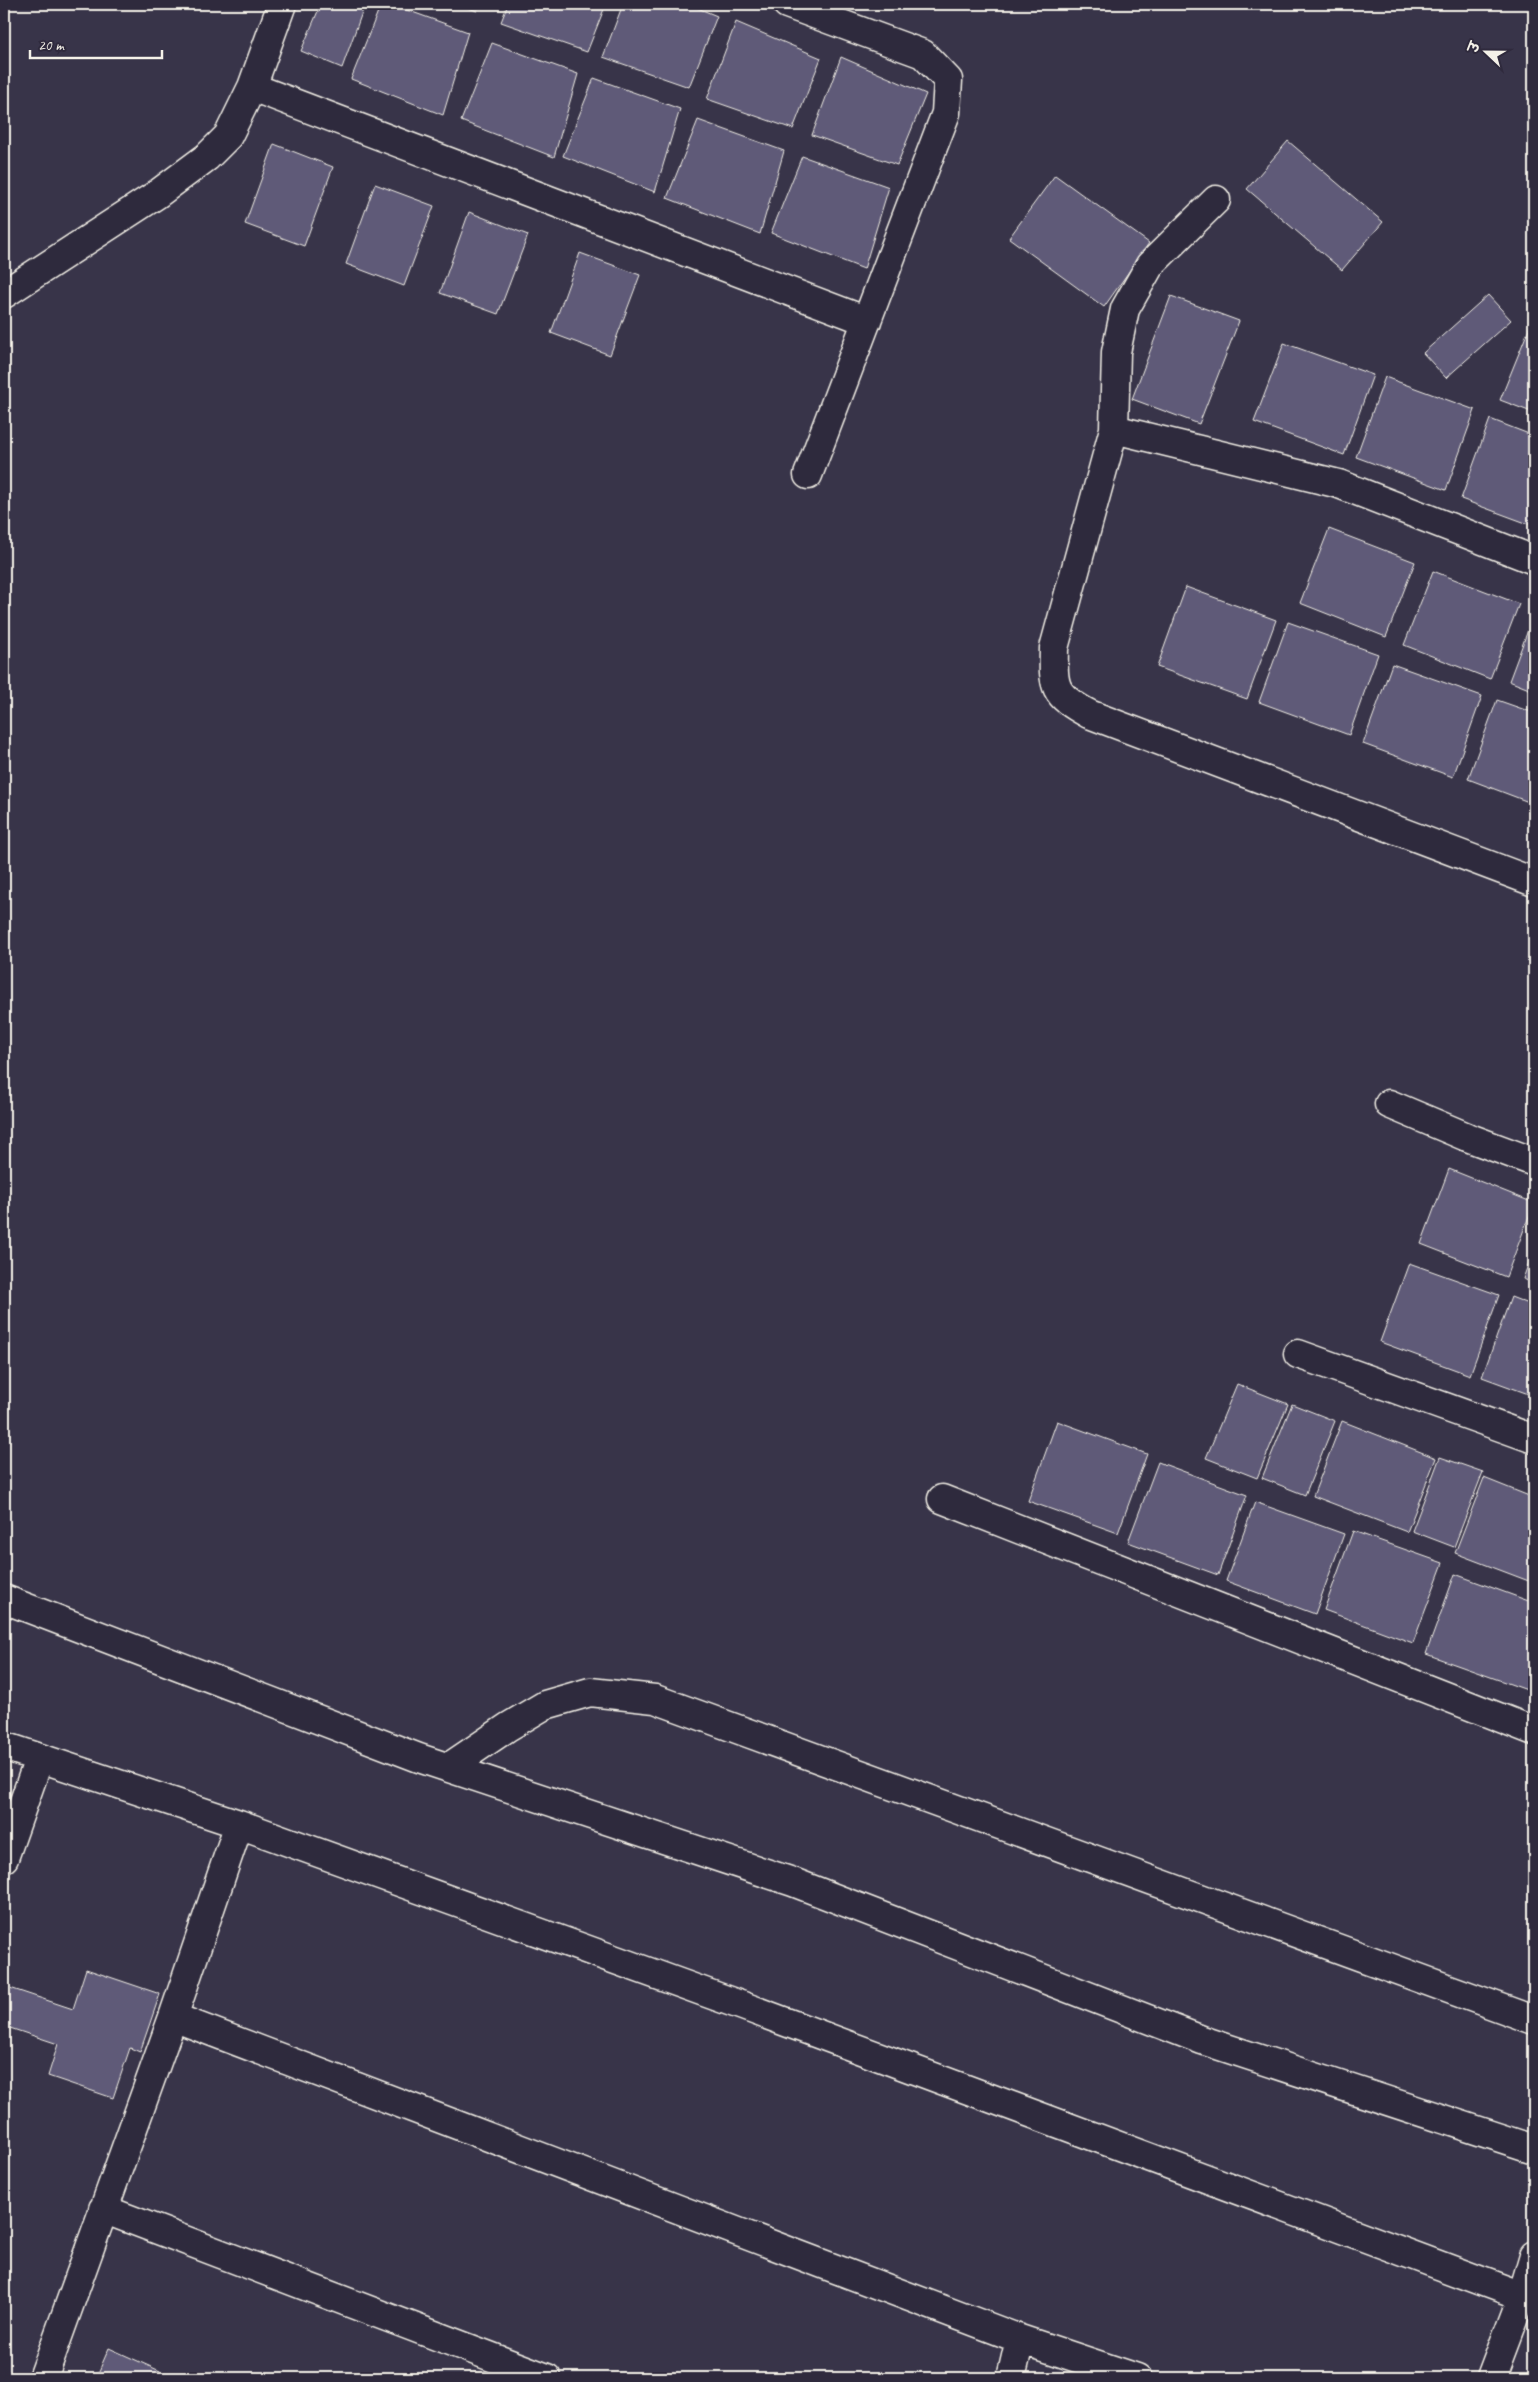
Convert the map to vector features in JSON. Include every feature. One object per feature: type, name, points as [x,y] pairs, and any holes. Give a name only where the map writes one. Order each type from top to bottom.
[{"type":"street","points":[[4,294],[156,195],[207,157],[228,136],[252,87],[282,4]]},
{"type":"street","points":[[787,4],[923,54],[948,80],[946,113],[808,475]]},
{"type":"street","points":[[252,87],[867,321]]},
{"type":"street","points":[[1216,200],[1150,265],[1126,309],[1116,352],[1114,429],[1054,648],[1053,681],[1067,702],[1089,714],[1534,882]]},
{"type":"street","points":[[1114,429],[1339,484],[1534,560]]},
{"type":"street","points":[[1388,1104],[1467,1137],[1534,1162]]},
{"type":"street","points":[[1298,1354],[1534,1439]]},
{"type":"street","points":[[942,1499],[1534,1731]]},
{"type":"street","points":[[4,1599],[449,1767],[793,1882],[1202,2040],[1534,2148]]},
{"type":"street","points":[[449,1767],[508,1727],[545,1705],[590,1692],[655,1699],[1534,2020]]},
{"type":"street","points":[[4,1746],[38,1759],[239,1824],[743,2006],[1522,2296]]},
{"type":"street","points":[[4,1858],[38,1759]]},
{"type":"street","points":[[43,2378],[173,2017],[239,1824]]},
{"type":"street","points":[[173,2017],[1020,2339],[1137,2378]]},
{"type":"street","points":[[103,2209],[547,2378]]},
{"type":"street","points":[[1491,2378],[1522,2296],[1534,2255]]},
{"type":"street","points":[[1011,2378],[1020,2339]]},
{"type":"building","points":[[321,4],[365,4],[342,68],[301,51]]},
{"type":"building","points":[[381,4],[390,4],[468,32],[443,115],[351,79]]},
{"type":"building","points":[[457,4],[480,4],[477,11]]},
{"type":"building","points":[[508,4],[606,4],[587,52],[501,22]]},
{"type":"building","points":[[623,4],[688,4],[717,16],[689,87],[603,57]]},
{"type":"building","points":[[736,22],[821,58],[793,129],[707,99]]},
{"type":"building","points":[[492,43],[578,74],[554,157],[461,121]]},
{"type":"building","points":[[841,57],[926,94],[897,165],[812,135]]},
{"type":"building","points":[[594,78],[680,109],[655,192],[563,156]]},
{"type":"building","points":[[698,120],[784,151],[760,234],[667,198]]},
{"type":"building","points":[[1288,141],[1383,222],[1342,270],[1247,189]]},
{"type":"building","points":[[274,144],[333,167],[304,246],[245,224]]},
{"type":"building","points":[[802,156],[889,187],[864,269],[771,233]]},
{"type":"building","points":[[1055,175],[1149,243],[1104,307],[1009,238]]},
{"type":"building","points":[[375,184],[434,206],[404,286],[346,264]]},
{"type":"building","points":[[469,212],[528,235],[498,314],[440,293]]},
{"type":"building","points":[[580,253],[640,275],[610,355],[551,333]]},
{"type":"building","points":[[1488,295],[1511,320],[1446,378],[1423,353]]},
{"type":"building","points":[[1171,296],[1239,321],[1199,424],[1132,399]]},
{"type":"building","points":[[1530,326],[1534,327],[1534,413],[1500,400]]},
{"type":"building","points":[[1284,343],[1373,375],[1344,455],[1254,422]]},
{"type":"building","points":[[1385,377],[1475,410],[1446,490],[1356,457]]},
{"type":"building","points":[[1490,419],[1534,436],[1534,526],[1461,499]]},
{"type":"building","points":[[1329,529],[1415,562],[1386,637],[1300,603]]},
{"type":"building","points":[[1433,571],[1519,604],[1490,679],[1404,645]]},
{"type":"building","points":[[1186,587],[1276,620],[1247,699],[1157,667]]},
{"type":"building","points":[[1534,614],[1534,691],[1509,681]]},
{"type":"building","points":[[1288,622],[1378,654],[1349,735],[1259,702]]},
{"type":"building","points":[[1392,664],[1482,696],[1453,777],[1363,744]]},
{"type":"building","points":[[1497,700],[1534,713],[1534,804],[1468,779]]},
{"type":"building","points":[[1449,1169],[1534,1203],[1506,1277],[1421,1244]]},
{"type":"building","points":[[1534,1248],[1534,1283],[1523,1279]]},
{"type":"building","points":[[1409,1263],[1499,1295],[1470,1375],[1380,1342]]},
{"type":"building","points":[[1511,1297],[1534,1306],[1534,1396],[1482,1377]]},
{"type":"building","points":[[1237,1384],[1288,1404],[1257,1478],[1206,1458]]},
{"type":"building","points":[[1292,1404],[1335,1421],[1305,1495],[1262,1478]]},
{"type":"building","points":[[1057,1421],[1147,1454],[1118,1533],[1028,1501]]},
{"type":"building","points":[[1342,1421],[1436,1458],[1407,1532],[1313,1496]]},
{"type":"building","points":[[1440,1457],[1483,1472],[1454,1547],[1412,1531]]},
{"type":"building","points":[[1158,1462],[1247,1495],[1218,1575],[1128,1542]]},
{"type":"building","points":[[1484,1478],[1534,1498],[1534,1583],[1455,1553]]},
{"type":"building","points":[[1255,1502],[1344,1534],[1315,1614],[1226,1581]]},
{"type":"building","points":[[1353,1531],[1443,1563],[1413,1643],[1324,1610]]},
{"type":"building","points":[[1455,1574],[1534,1603],[1534,1679],[1530,1691],[1426,1654]]},
{"type":"building","points":[[86,1969],[160,1994],[140,2052],[130,2048],[113,2098],[48,2076],[58,2044],[4,2026],[4,1986],[73,2009]]},
{"type":"building","points":[[109,2348],[160,2371],[156,2378],[96,2378]]}]
